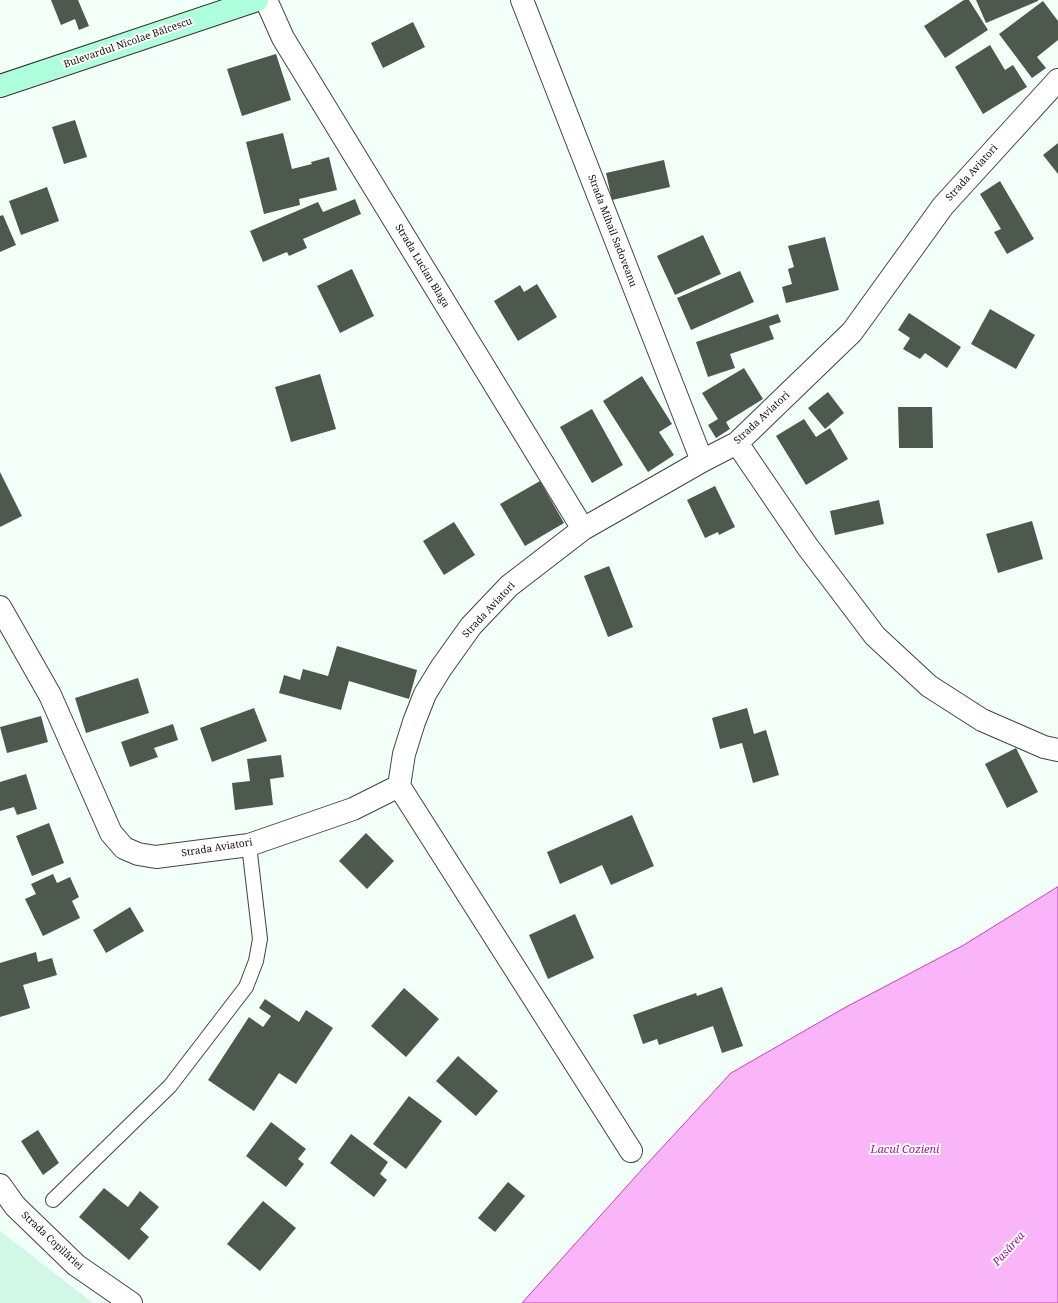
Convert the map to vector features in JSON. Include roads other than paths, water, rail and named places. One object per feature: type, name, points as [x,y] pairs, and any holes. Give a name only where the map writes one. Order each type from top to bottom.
[{"type":"main road","name":"Bulevardul Nicolae Bălcescu","points":[[0,86],[257,0]]},
{"type":"street","name":"Strada Lucian Blaga","points":[[266,0],[283,38],[583,529]]},
{"type":"street","name":"Strada Mihail Sadoveanu","points":[[522,0],[702,461]]},
{"type":"street","name":"Strada Aviatori","points":[[0,607],[50,695],[111,834],[124,848],[138,854],[156,857],[249,844],[353,809],[399,786],[404,754],[425,694],[440,668],[471,626],[509,586],[583,529],[702,461],[737,443],[852,332],[943,206],[1058,80]]},
{"type":"street","points":[[737,443],[808,546],[871,630],[881,641],[929,686],[982,720],[1044,747],[1058,750]]},
{"type":"street","points":[[399,786],[631,1151]]},
{"type":"street","name":"Strada Copilăriei","points":[[0,1185],[15,1206],[76,1265],[131,1303]]},
{"type":"lane","points":[[53,1200],[170,1086],[246,987],[256,961],[260,938],[249,844]]},
{"type":"water","name":"Lacul Cozieni","points":[[1058,887],[1058,1303],[522,1303],[731,1073],[846,1007],[962,946]]},
{"type":"water label","name":"Pasărea","points":[[1009,1249]]}]
